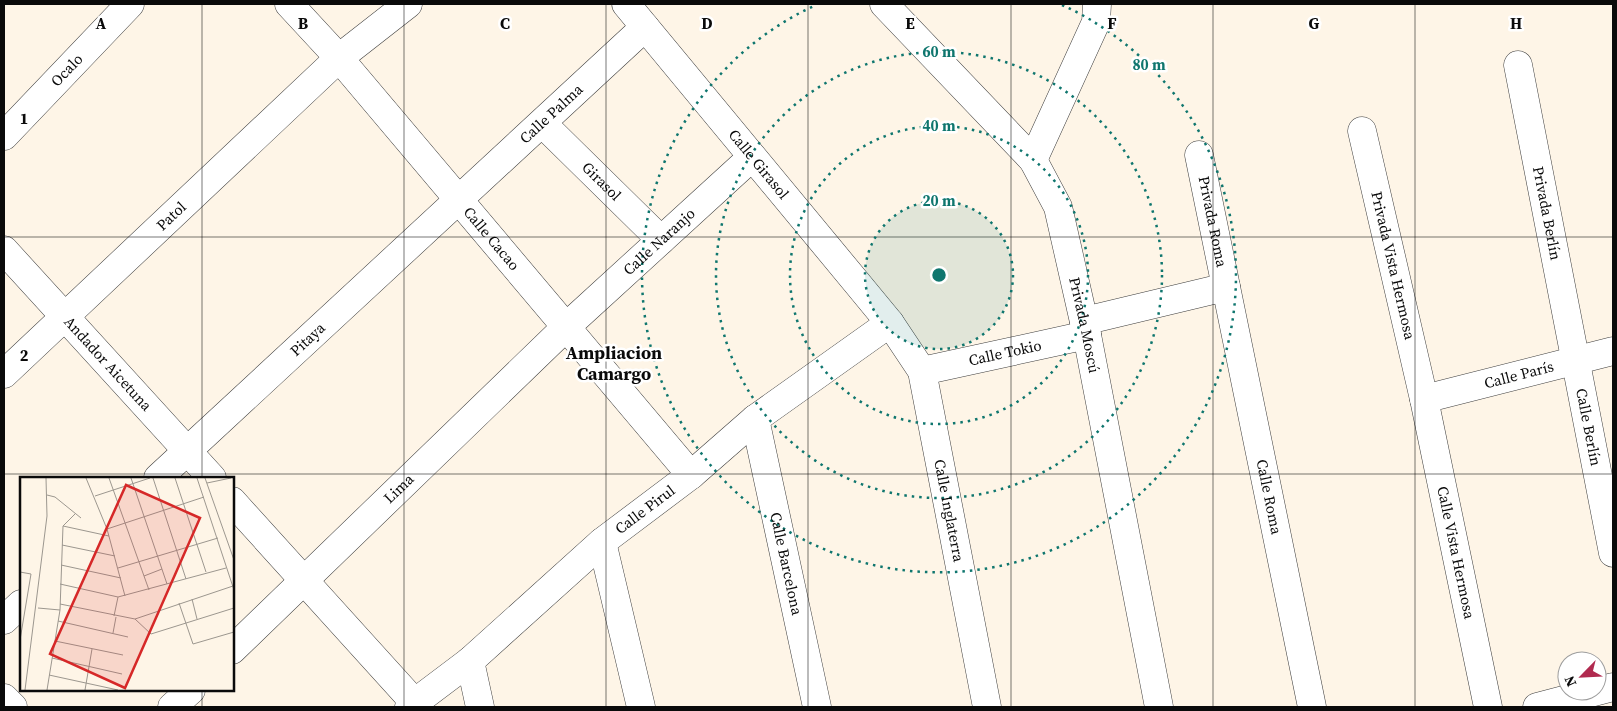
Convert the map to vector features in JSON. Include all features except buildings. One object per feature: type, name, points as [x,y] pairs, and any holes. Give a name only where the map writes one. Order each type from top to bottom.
[{"type":"street","name":"Ocalo","points":[[4,136],[130,4]]},
{"type":"street","name":"Calle Cacao","points":[[289,4],[339,58],[691,475]]},
{"type":"street","name":"Patol","points":[[4,374],[339,58],[408,4]]},
{"type":"street","name":"Calle Girasol","points":[[626,4],[890,323]]},
{"type":"street","name":"Privada Moscú","points":[[884,4],[1033,160],[1058,207],[1086,328],[1159,707]]},
{"type":"street","points":[[1033,160],[1096,22],[1097,4]]},
{"type":"street","name":"Calle Palma","points":[[460,201],[645,27]]},
{"type":"street","name":"Privada Berlín","points":[[1518,65],[1576,360]]},
{"type":"street","name":"Girasol","points":[[542,124],[661,240]]},
{"type":"street","name":"Privada Vista Hermosa","points":[[1362,131],[1424,399]]},
{"type":"street","name":"Privada Roma","points":[[1199,155],[1226,287]]},
{"type":"street","name":"Calle Naranjo","points":[[566,327],[752,157]]},
{"type":"street","name":"Pitaya","points":[[159,477],[460,201]]},
{"type":"street","name":"Andador Aicetuna","points":[[4,250],[211,477]]},
{"type":"street","name":"Calle Tokio","points":[[922,370],[1086,328],[1226,287]]},
{"type":"street","name":"Calle Roma","points":[[1226,287],[1312,707]]},
{"type":"street","name":"Calle Inglaterra","points":[[890,323],[922,370],[987,707]]},
{"type":"street","name":"Calle Pirul","points":[[412,704],[470,661],[602,542],[691,475],[755,419],[890,323]]},
{"type":"street","name":"Lima","points":[[234,648],[566,327]]},
{"type":"street","name":"Calle París","points":[[1424,399],[1613,350]]},
{"type":"street","name":"Calle Berlín","points":[[1576,360],[1613,553]]},
{"type":"street","name":"Calle Vista Hermosa","points":[[1424,399],[1488,707]]},
{"type":"street","name":"Calle Barcelona","points":[[755,419],[817,707]]},
{"type":"street","points":[[234,504],[305,581],[412,704]]},
{"type":"street","points":[[602,542],[641,707]]},
{"type":"street","points":[[4,620],[20,605]]},
{"type":"street","points":[[470,661],[480,707]]},
{"type":"street","points":[[1537,707],[1613,687]]},
{"type":"street","points":[[172,707],[189,691]]},
{"type":"street","points":[[4,698],[13,707]]},
{"type":"district","name":"Ampliacion Camargo","points":[[614,363]]}]
